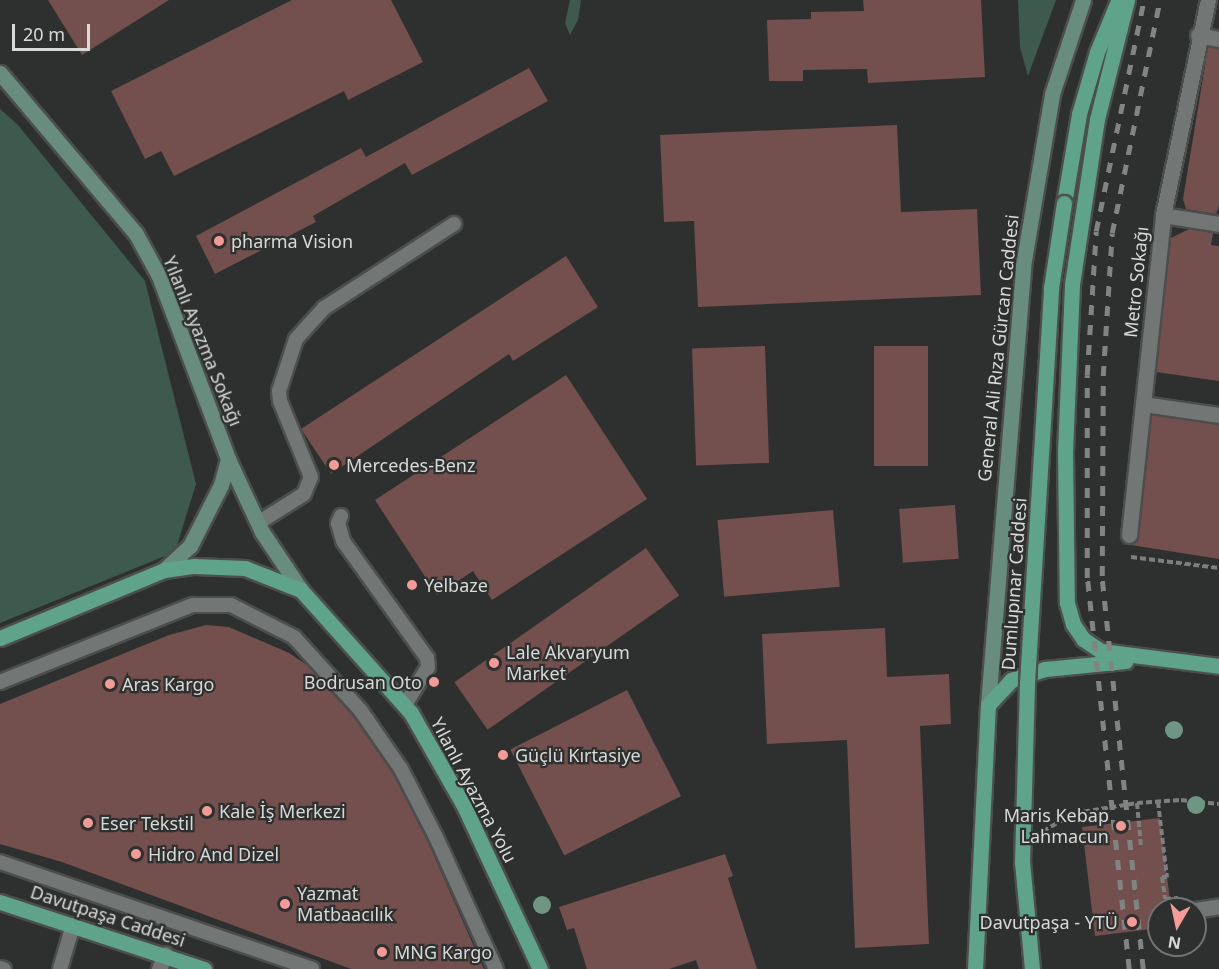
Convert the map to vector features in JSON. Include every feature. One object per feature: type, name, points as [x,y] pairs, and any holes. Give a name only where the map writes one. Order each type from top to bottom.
[{"type":"main road","name":"Dumlupınar Caddesi","points":[[1032,969],[1022,862],[1027,683],[1051,288],[1079,114],[1097,51],[1119,0]]},
{"type":"main road","points":[[1126,0],[1097,119],[1072,285],[1065,450],[1065,582],[1072,624],[1083,639],[1101,651],[1144,659],[1219,666]]},
{"type":"main road","points":[[0,638],[164,570],[194,566],[233,567],[262,573],[301,590]]},
{"type":"main road","name":"Yılanlı Ayazma Yolu","points":[[301,590],[405,705],[464,804],[540,969]]},
{"type":"main road","points":[[975,969],[988,705],[1011,680],[1046,669],[1144,659]]},
{"type":"main road","name":"Davutpaşa Caddesi","points":[[0,902],[165,954],[204,969]]},
{"type":"street","name":"General Ali Rıza Gürcan Caddesi","points":[[988,705],[1023,266],[1052,94],[1083,0]]},
{"type":"street","name":"Metro Sokağı","points":[[1129,534],[1163,215],[1198,35],[1208,0]]},
{"type":"street","points":[[1198,35],[1219,39]]},
{"type":"street","name":"Yılanlı Ayazma Sokağı","points":[[0,73],[136,234],[159,276],[228,459],[258,523],[301,590]]},
{"type":"street","points":[[1163,215],[1219,224]]},
{"type":"street","points":[[1143,404],[1219,415]]},
{"type":"street","points":[[164,570],[190,546],[221,485],[228,459]]},
{"type":"street","points":[[159,969],[165,954]]},
{"type":"lane","points":[[258,523],[304,494],[311,477],[279,391],[301,332],[324,308],[454,224]]},
{"type":"lane","points":[[341,516],[338,523],[343,541],[427,658],[428,667],[405,705]]},
{"type":"lane","points":[[0,681],[193,604],[231,605],[294,637],[361,711],[400,769],[436,837],[496,969]]},
{"type":"lane","points":[[0,862],[312,969]]},
{"type":"lane","points":[[60,969],[74,925]]},
{"type":"path","points":[[1129,534],[1128,548],[1132,557],[1219,568]]},
{"type":"path","points":[[1158,802],[1163,844],[1165,897]]},
{"type":"path","points":[[1137,803],[1142,847]]},
{"type":"path","points":[[1034,836],[1075,813],[1137,803],[1219,804]]},
{"type":"green space","points":[[570,0],[581,0],[578,20],[570,35],[565,23]]},
{"type":"green space","points":[[1018,0],[1056,0],[1028,76],[1020,47]]},
{"type":"green space","points":[[0,109],[18,125],[145,281],[196,484],[175,552],[0,623]]},
{"type":"building","points":[[48,0],[169,0],[82,55]]},
{"type":"building","points":[[292,0],[391,0],[423,62],[348,100],[344,91],[174,176],[161,151],[145,159],[111,91]]},
{"type":"building","points":[[863,0],[981,0],[985,77],[868,83],[867,69],[803,70],[803,81],[769,81],[767,20],[811,19],[811,12],[864,11]]},
{"type":"building","points":[[1208,47],[1219,49],[1219,206],[1216,214],[1186,209],[1183,199]]},
{"type":"building","points":[[529,68],[548,101],[412,175],[405,163],[313,216],[316,222],[215,274],[196,236],[361,148],[366,157]]},
{"type":"building","points":[[897,125],[901,212],[977,209],[981,295],[698,307],[694,221],[664,222],[660,135]]},
{"type":"building","points":[[1189,229],[1213,233],[1211,245],[1219,246],[1219,381],[1156,372],[1171,238]]},
{"type":"building","points":[[566,256],[598,307],[513,361],[509,354],[331,474],[301,429]]},
{"type":"building","points":[[765,346],[769,463],[696,465],[692,349]]},
{"type":"building","points":[[874,346],[928,346],[928,466],[874,466]]},
{"type":"building","points":[[566,375],[647,499],[492,600],[473,571],[437,595],[375,500]]},
{"type":"building","points":[[1152,415],[1219,425],[1219,559],[1131,545],[1139,536]]},
{"type":"building","points":[[955,505],[959,559],[903,563],[899,509]]},
{"type":"building","points":[[833,510],[840,587],[724,597],[717,520]]},
{"type":"building","points":[[646,548],[679,596],[488,730],[454,682]]},
{"type":"building","name":"Kale İş Merkezi","points":[[206,625],[229,627],[289,653],[307,665],[354,717],[393,774],[427,840],[484,969],[351,969],[62,862],[0,844],[0,704],[169,635]]},
{"type":"building","points":[[885,628],[887,677],[949,674],[951,724],[920,726],[929,944],[855,948],[847,740],[767,744],[762,634]]},
{"type":"building","points":[[627,690],[681,796],[564,856],[510,749]]},
{"type":"building","points":[[1160,818],[1170,897],[1147,897],[1147,930],[1095,936],[1082,827]]},
{"type":"building","points":[[725,854],[733,876],[728,878],[757,969],[699,969],[696,960],[669,969],[587,969],[574,928],[567,930],[559,907]]},
{"type":"railway","points":[[1129,969],[1087,578],[1087,375],[1096,231],[1144,0]]},
{"type":"railway","points":[[1143,969],[1102,576],[1103,376],[1112,233],[1160,0]]},
{"type":"place","name":"pharma Vision","points":[[219,241]]},
{"type":"place","name":"Mercedes-Benz","points":[[334,465]]},
{"type":"place","name":"Yelbaze","points":[[412,585]]},
{"type":"place","name":"Lale Akvaryum Market","points":[[494,663]]},
{"type":"place","name":"Bodrusan Oto","points":[[434,682]]},
{"type":"place","name":"Aras Kargo","points":[[110,684]]},
{"type":"place","name":"Güçlü Kırtasiye","points":[[503,755]]},
{"type":"place","name":"Kale İş Merkezi","points":[[207,811]]},
{"type":"place","name":"Eser Tekstil","points":[[88,823]]},
{"type":"place","name":"Maris Kebap Lahmacun","points":[[1121,826]]},
{"type":"place","name":"Hidro And Dizel","points":[[136,854]]},
{"type":"place","name":"Yazmat Matbaacılık","points":[[285,904]]},
{"type":"place","name":"Davutpaşa - YTÜ","points":[[1132,922]]},
{"type":"place","name":"MNG Kargo","points":[[382,952]]}]
